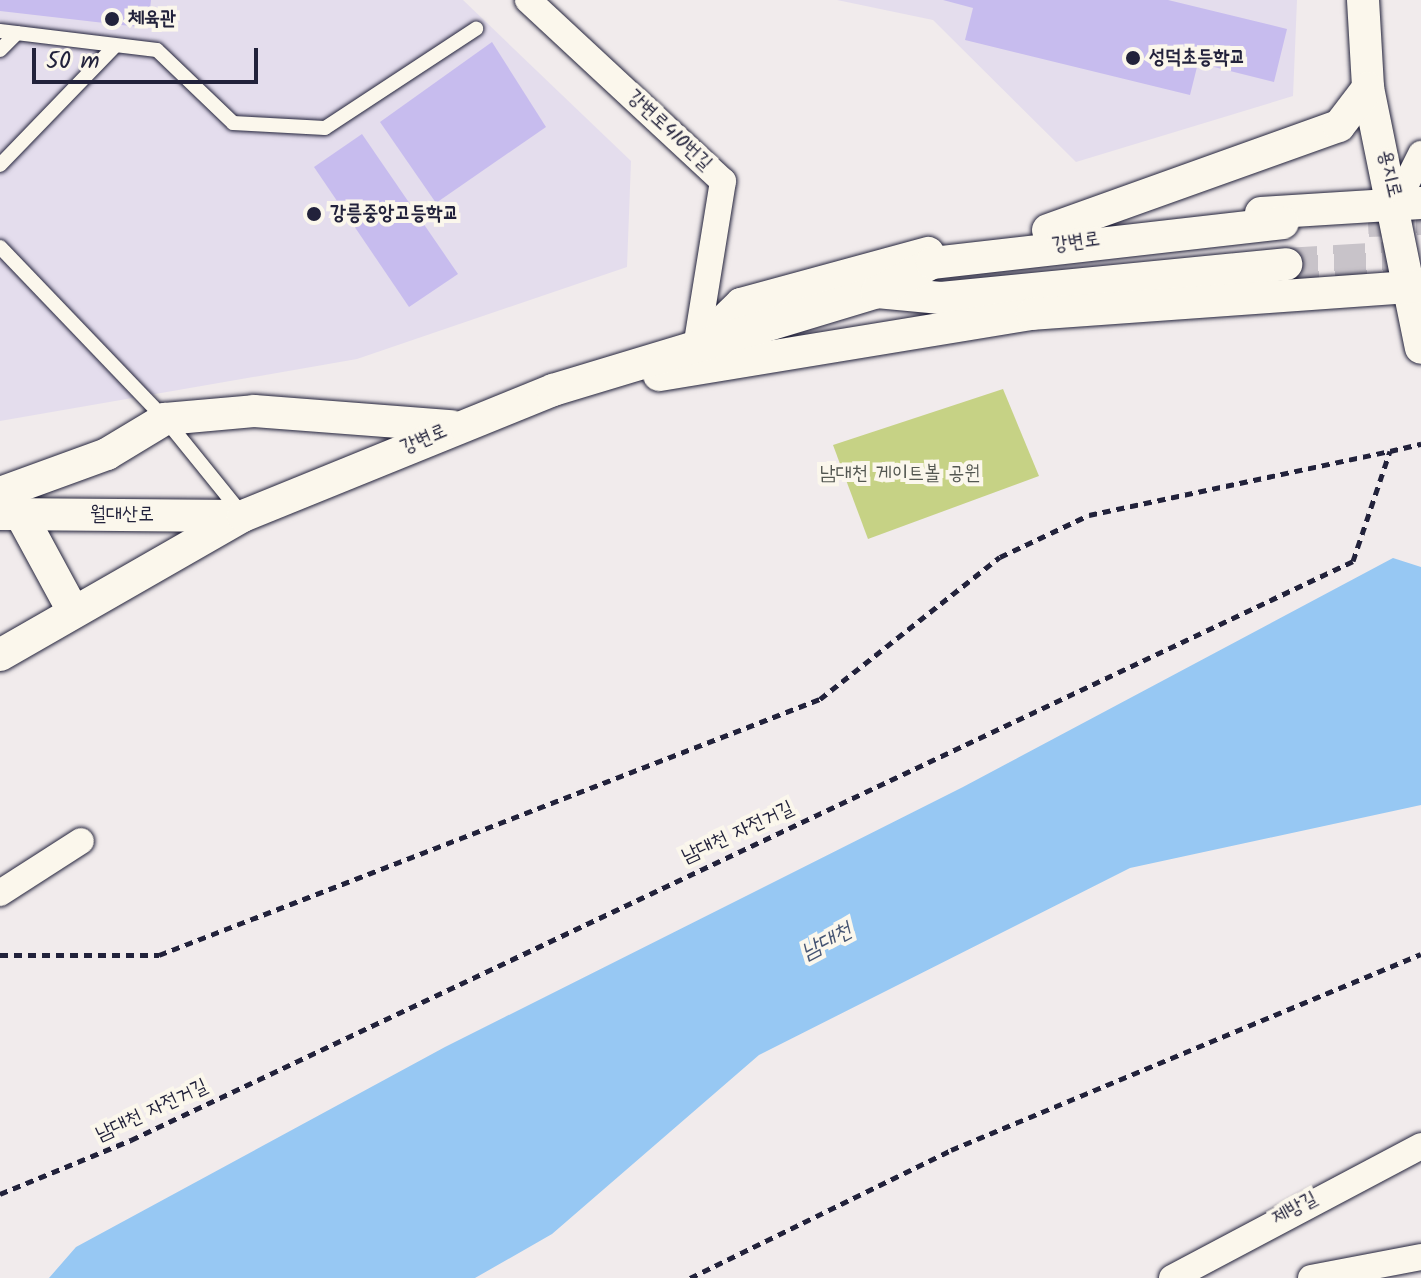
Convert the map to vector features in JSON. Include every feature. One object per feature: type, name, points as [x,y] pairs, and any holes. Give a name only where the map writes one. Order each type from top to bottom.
[{"type":"street","name":"강변로410번길","points":[[528,0],[723,181],[696,347]]},
{"type":"street","name":"용지로","points":[[1363,0],[1368,88],[1409,204],[1420,343]]},
{"type":"street","points":[[1069,226],[1339,126],[1368,88]]},
{"type":"street","points":[[696,347],[741,304],[879,263],[1069,226],[1409,204],[1421,154]]},
{"type":"street","name":"강변로","points":[[0,655],[72,609],[243,516],[553,390],[877,292],[932,263],[1283,223]]},
{"type":"street","name":"강변로","points":[[877,292],[941,298],[1286,264]]},
{"type":"street","points":[[553,390],[892,342],[1032,314],[1415,286]]},
{"type":"street","points":[[72,609],[7,507],[165,419],[254,411],[456,427]]},
{"type":"street","name":"월대산로","points":[[7,507],[243,516]]},
{"type":"street","points":[[0,893],[81,841]]},
{"type":"street","name":"제방길","points":[[1172,1278],[1421,1146]]},
{"type":"street","points":[[1311,1278],[1421,1257]]},
{"type":"lane","points":[[0,31],[157,50],[233,123],[325,128],[476,29]]},
{"type":"lane","points":[[0,50],[17,33]]},
{"type":"lane","points":[[0,165],[115,46]]},
{"type":"lane","points":[[0,247],[165,419],[243,516]]},
{"type":"path","points":[[0,955],[159,955],[820,699],[896,644],[965,580],[1089,515],[1421,444]]},
{"type":"path","name":"남대천 자전거길","points":[[0,1194],[131,1140],[1353,561],[1390,451]]},
{"type":"path","points":[[690,1278],[951,1150],[1421,954]]},
{"type":"shaded area","name":"강릉중앙고등학교","points":[[0,0],[463,0],[631,161],[627,267],[357,359],[0,421]]},
{"type":"shaded area","name":"성덕초등학교","points":[[837,0],[1297,0],[1293,96],[1076,162],[933,20]]},
{"type":"green space","name":"남대천 게이트볼 공원","points":[[1003,389],[1039,476],[868,539],[833,445]]},
{"type":"water","name":"남대천","points":[[1393,558],[1421,567],[1421,805],[1130,868],[759,1055],[552,1234],[475,1278],[49,1278],[76,1247],[445,1047],[963,787]]},
{"type":"building","name":"체육관","points":[[0,0],[151,0],[148,28],[0,11]]},
{"type":"building","points":[[943,0],[1168,0],[1287,29],[1274,82],[1198,63],[1190,95],[965,40],[973,8]]},
{"type":"building","points":[[492,42],[546,127],[436,203],[380,122]]},
{"type":"building","points":[[362,134],[458,274],[409,307],[314,167]]},
{"type":"tunnel","points":[[1368,221],[1421,219]]},
{"type":"tunnel","points":[[1286,264],[1421,256]]},
{"type":"place","name":"체육관","points":[[112,19]]},
{"type":"place","name":"성덕초등학교","points":[[1133,58]]},
{"type":"place","name":"강릉중앙고등학교","points":[[314,214]]}]
